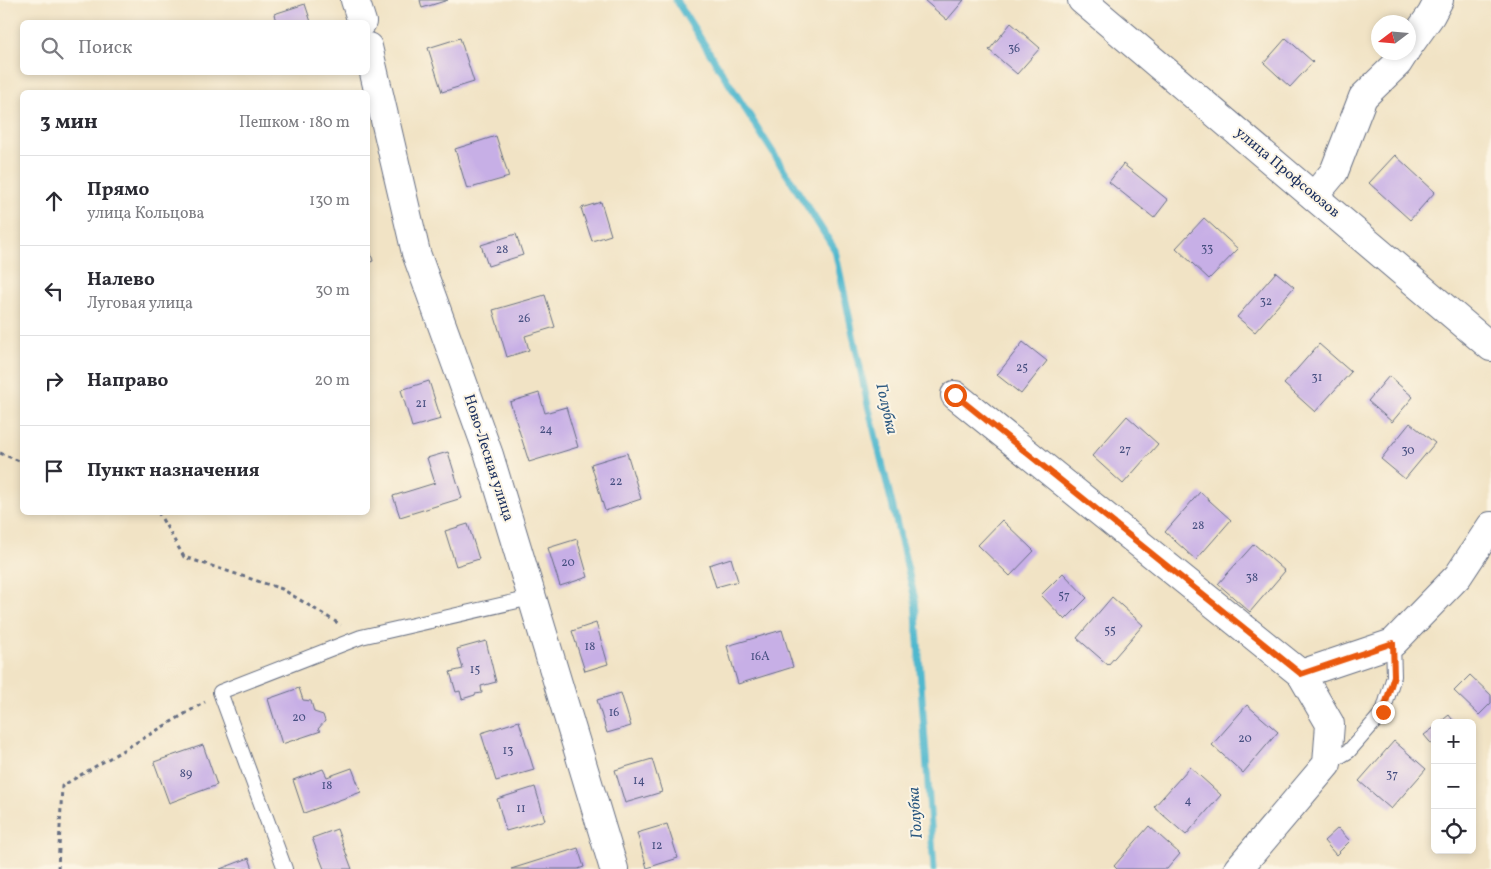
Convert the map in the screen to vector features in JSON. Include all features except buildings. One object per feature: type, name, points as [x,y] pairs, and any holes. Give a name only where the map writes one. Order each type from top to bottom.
[{"type":"street","points":[[355,0],[361,20]]},
{"type":"street","name":"улица Профсоюзов","points":[[1082,0],[1491,347]]},
{"type":"street","points":[[1416,34],[1433,5]]},
{"type":"street","name":"Ново-Лесная улица","points":[[370,56],[416,253],[489,455],[614,869]]},
{"type":"street","points":[[1314,196],[1334,172],[1363,97],[1400,60]]},
{"type":"street","points":[[955,395],[1301,674],[1330,724],[1327,764],[1238,869]]},
{"type":"street","points":[[1301,674],[1393,643],[1458,576],[1491,526]]},
{"type":"lane","points":[[285,869],[220,692],[361,637],[531,598]]},
{"type":"lane","points":[[1327,764],[1349,751],[1383,712],[1394,676],[1393,643]]},
{"type":"path","points":[[0,453],[20,461]]},
{"type":"path","points":[[160,515],[184,557],[282,589],[361,637]]},
{"type":"path","points":[[58,869],[62,786],[220,692]]},
{"type":"waterway","name":"Голубка","points":[[676,0],[835,250],[868,405],[915,599],[934,869]]},
{"type":"route","points":[[955,395],[1301,674],[1393,643],[1394,676],[1383,712]]}]
